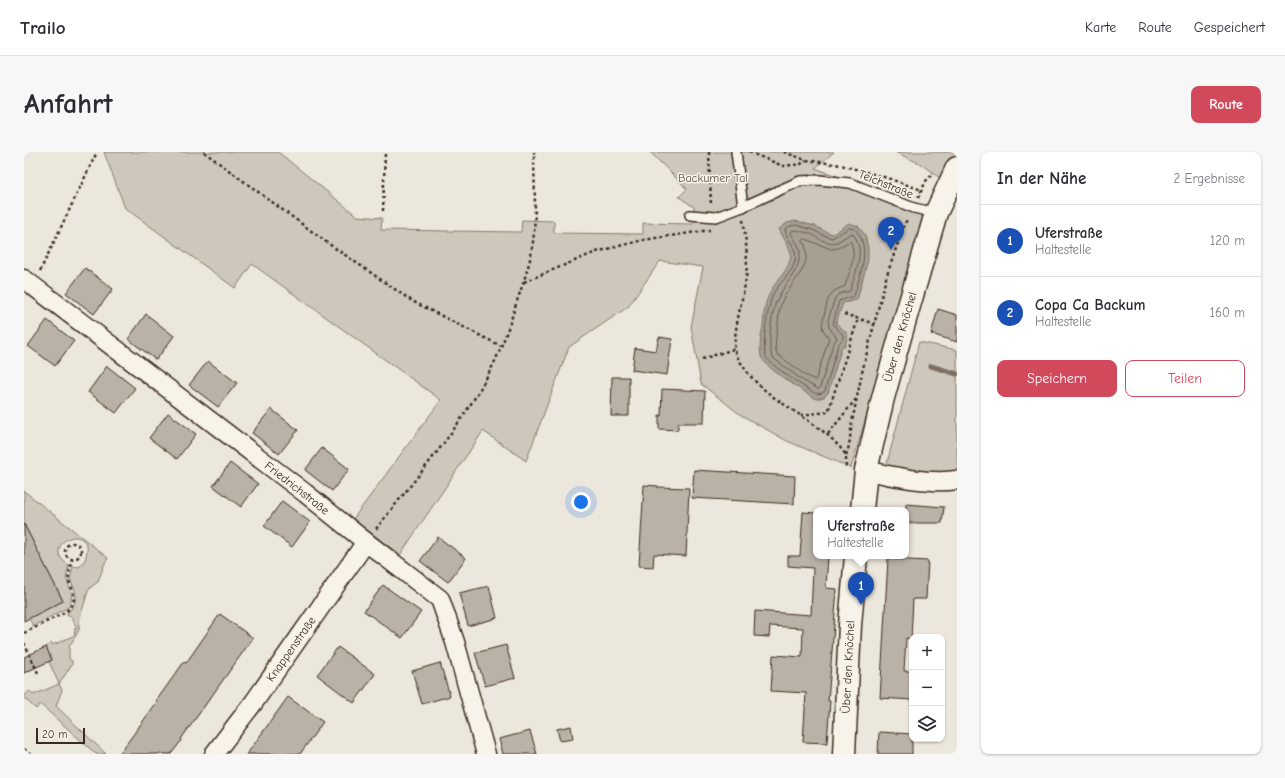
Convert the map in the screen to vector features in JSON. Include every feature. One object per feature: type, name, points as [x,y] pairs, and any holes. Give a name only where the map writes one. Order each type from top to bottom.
[{"type":"main road","name":"Über den Knöchel","points":[[862,507],[866,470],[883,398],[936,213],[957,168]]},
{"type":"main road","name":"Über den Knöchel","points":[[844,754],[856,559]]},
{"type":"street","name":"Friedrichstraße","points":[[29,283],[305,493],[440,599],[455,642],[486,754]]},
{"type":"street","points":[[866,470],[892,477],[947,482],[957,480]]},
{"type":"street","name":"Knappenstraße","points":[[214,754],[254,702],[366,542]]},
{"type":"lane","points":[[736,152],[741,208]]},
{"type":"lane","name":"Teichstraße","points":[[690,215],[716,217],[741,208],[800,181],[819,180],[850,183],[914,208],[936,213]]},
{"type":"path","points":[[29,283],[98,152]]},
{"type":"path","points":[[204,152],[330,244],[412,301],[501,346]]},
{"type":"path","points":[[384,211],[385,152]]},
{"type":"path","points":[[366,542],[456,427],[494,362],[501,346],[524,282],[532,250],[534,232],[534,152]]},
{"type":"path","points":[[709,152],[711,217]]},
{"type":"path","points":[[749,152],[783,166],[802,164],[806,160]]},
{"type":"path","points":[[741,208],[744,222],[748,264],[736,323],[734,349],[750,376],[763,389],[828,434],[839,444],[846,455],[849,446],[857,397],[886,278],[904,225],[914,208],[926,181],[934,172]]},
{"type":"path","points":[[524,282],[596,252],[643,240],[715,230]]},
{"type":"path","points":[[844,314],[875,324]]},
{"type":"path","points":[[800,415],[828,412],[858,318]]},
{"type":"path","points":[[702,359],[734,349]]},
{"type":"path","points":[[828,434],[857,397]]},
{"type":"path","points":[[74,544],[80,548],[81,553],[79,557],[72,559],[66,552],[67,547],[74,544]]},
{"type":"path","points":[[24,633],[66,612],[71,606],[74,595],[68,576],[72,559]]},
{"type":"path","points":[[24,643],[39,675]]},
{"type":"path","points":[[24,749],[30,754]]},
{"type":"green space","name":"Backumer Tal","points":[[104,152],[278,152],[357,216],[382,218],[381,230],[521,232],[522,220],[554,221],[554,233],[643,234],[643,223],[693,224],[694,207],[679,197],[687,189],[650,152],[834,152],[815,168],[881,192],[925,218],[851,468],[787,441],[741,415],[701,384],[691,327],[703,267],[660,261],[628,307],[569,347],[526,461],[483,431],[400,555],[353,519],[441,400],[252,264],[235,288],[125,208]]},
{"type":"green space","points":[[895,152],[957,152],[957,170],[949,185],[921,164]]},
{"type":"green space","points":[[919,342],[957,350],[957,473],[935,476],[886,467]]},
{"type":"green space","points":[[24,491],[108,558],[98,582],[88,591],[79,621],[79,630],[69,647],[69,659],[72,661],[72,664],[59,684],[49,662],[52,660],[46,647],[52,643],[53,645],[75,635],[74,632],[76,631],[74,629],[77,628],[70,615],[68,616],[67,613],[73,607],[76,598],[75,590],[70,579],[73,566],[79,567],[84,562],[87,553],[87,546],[83,540],[78,537],[72,537],[62,543],[59,548],[59,554],[69,565],[66,578],[72,594],[69,607],[33,626],[29,618],[63,601],[24,524]]},
{"type":"green space","points":[[59,684],[62,690],[56,706],[106,754],[96,754],[40,704],[36,709],[25,699],[25,695],[30,691],[33,695]]},
{"type":"water","points":[[795,221],[815,226],[833,234],[849,223],[858,226],[865,235],[868,248],[868,260],[857,300],[843,303],[836,323],[848,334],[845,346],[842,346],[828,393],[824,397],[816,399],[769,367],[761,356],[760,352],[760,341],[768,297],[789,264],[791,253],[779,229],[787,223]]},
{"type":"building","points":[[85,268],[113,289],[94,314],[66,293]]},
{"type":"building","points":[[938,309],[957,315],[957,342],[931,334]]},
{"type":"building","points":[[146,314],[174,336],[156,360],[128,339]]},
{"type":"building","points":[[47,320],[74,341],[55,366],[28,346]]},
{"type":"building","points":[[659,337],[672,339],[667,375],[632,370],[635,348],[656,351]]},
{"type":"building","points":[[208,361],[237,383],[218,407],[189,385]]},
{"type":"building","points":[[107,366],[135,388],[116,413],[88,392]]},
{"type":"building","points":[[612,377],[629,377],[629,416],[611,416]]},
{"type":"building","points":[[662,389],[705,391],[704,423],[678,423],[678,430],[659,429]]},
{"type":"building","points":[[271,409],[298,430],[279,454],[252,433]]},
{"type":"building","points":[[168,413],[196,434],[177,459],[149,438]]},
{"type":"building","points":[[322,448],[349,469],[332,491],[305,470]]},
{"type":"building","points":[[230,463],[258,484],[241,507],[213,486]]},
{"type":"building","points":[[694,470],[795,476],[794,504],[692,498]]},
{"type":"building","points":[[644,485],[689,488],[686,556],[654,554],[653,567],[639,566]]},
{"type":"building","points":[[282,501],[310,522],[292,547],[264,526]]},
{"type":"building","points":[[906,504],[944,507],[942,523],[909,523],[909,507],[906,507]]},
{"type":"building","points":[[803,512],[813,513],[813,559],[828,559],[826,588],[837,589],[828,701],[830,701],[827,743],[803,742],[806,693],[771,691],[773,655],[802,657],[803,628],[770,626],[769,637],[754,636],[755,611],[811,615],[813,568],[788,566],[788,556],[800,556]]},
{"type":"building","points":[[24,524],[63,601],[24,621]]},
{"type":"building","points":[[438,537],[466,558],[448,582],[420,561]]},
{"type":"building","points":[[888,559],[928,561],[926,599],[913,599],[911,634],[909,634],[909,639],[906,638],[904,671],[909,671],[909,700],[880,698]]},
{"type":"building","points":[[383,585],[421,612],[402,638],[364,611]]},
{"type":"building","points":[[489,586],[497,618],[468,626],[459,593]]},
{"type":"building","points":[[220,614],[253,638],[181,739],[182,740],[171,754],[119,754],[184,662],[186,663]]},
{"type":"building","points":[[506,645],[515,678],[485,686],[475,653]]},
{"type":"building","points":[[46,647],[52,660],[24,673],[24,657]]},
{"type":"building","points":[[338,647],[375,674],[354,703],[317,675]]},
{"type":"building","points":[[440,663],[450,696],[422,704],[412,671]]},
{"type":"building","points":[[288,697],[323,722],[300,754],[247,754]]},
{"type":"building","points":[[571,726],[573,739],[560,741],[557,729]]},
{"type":"building","points":[[530,731],[537,754],[503,754],[499,739]]},
{"type":"building","points":[[879,732],[909,734],[909,742],[912,742],[912,754],[878,754]]},
{"type":"waterway","points":[[931,366],[957,374]]},
{"type":"place","name":"Copa Ca Backum","points":[[891,250]]},
{"type":"place","name":"Uferstraße","points":[[861,605]]}]
